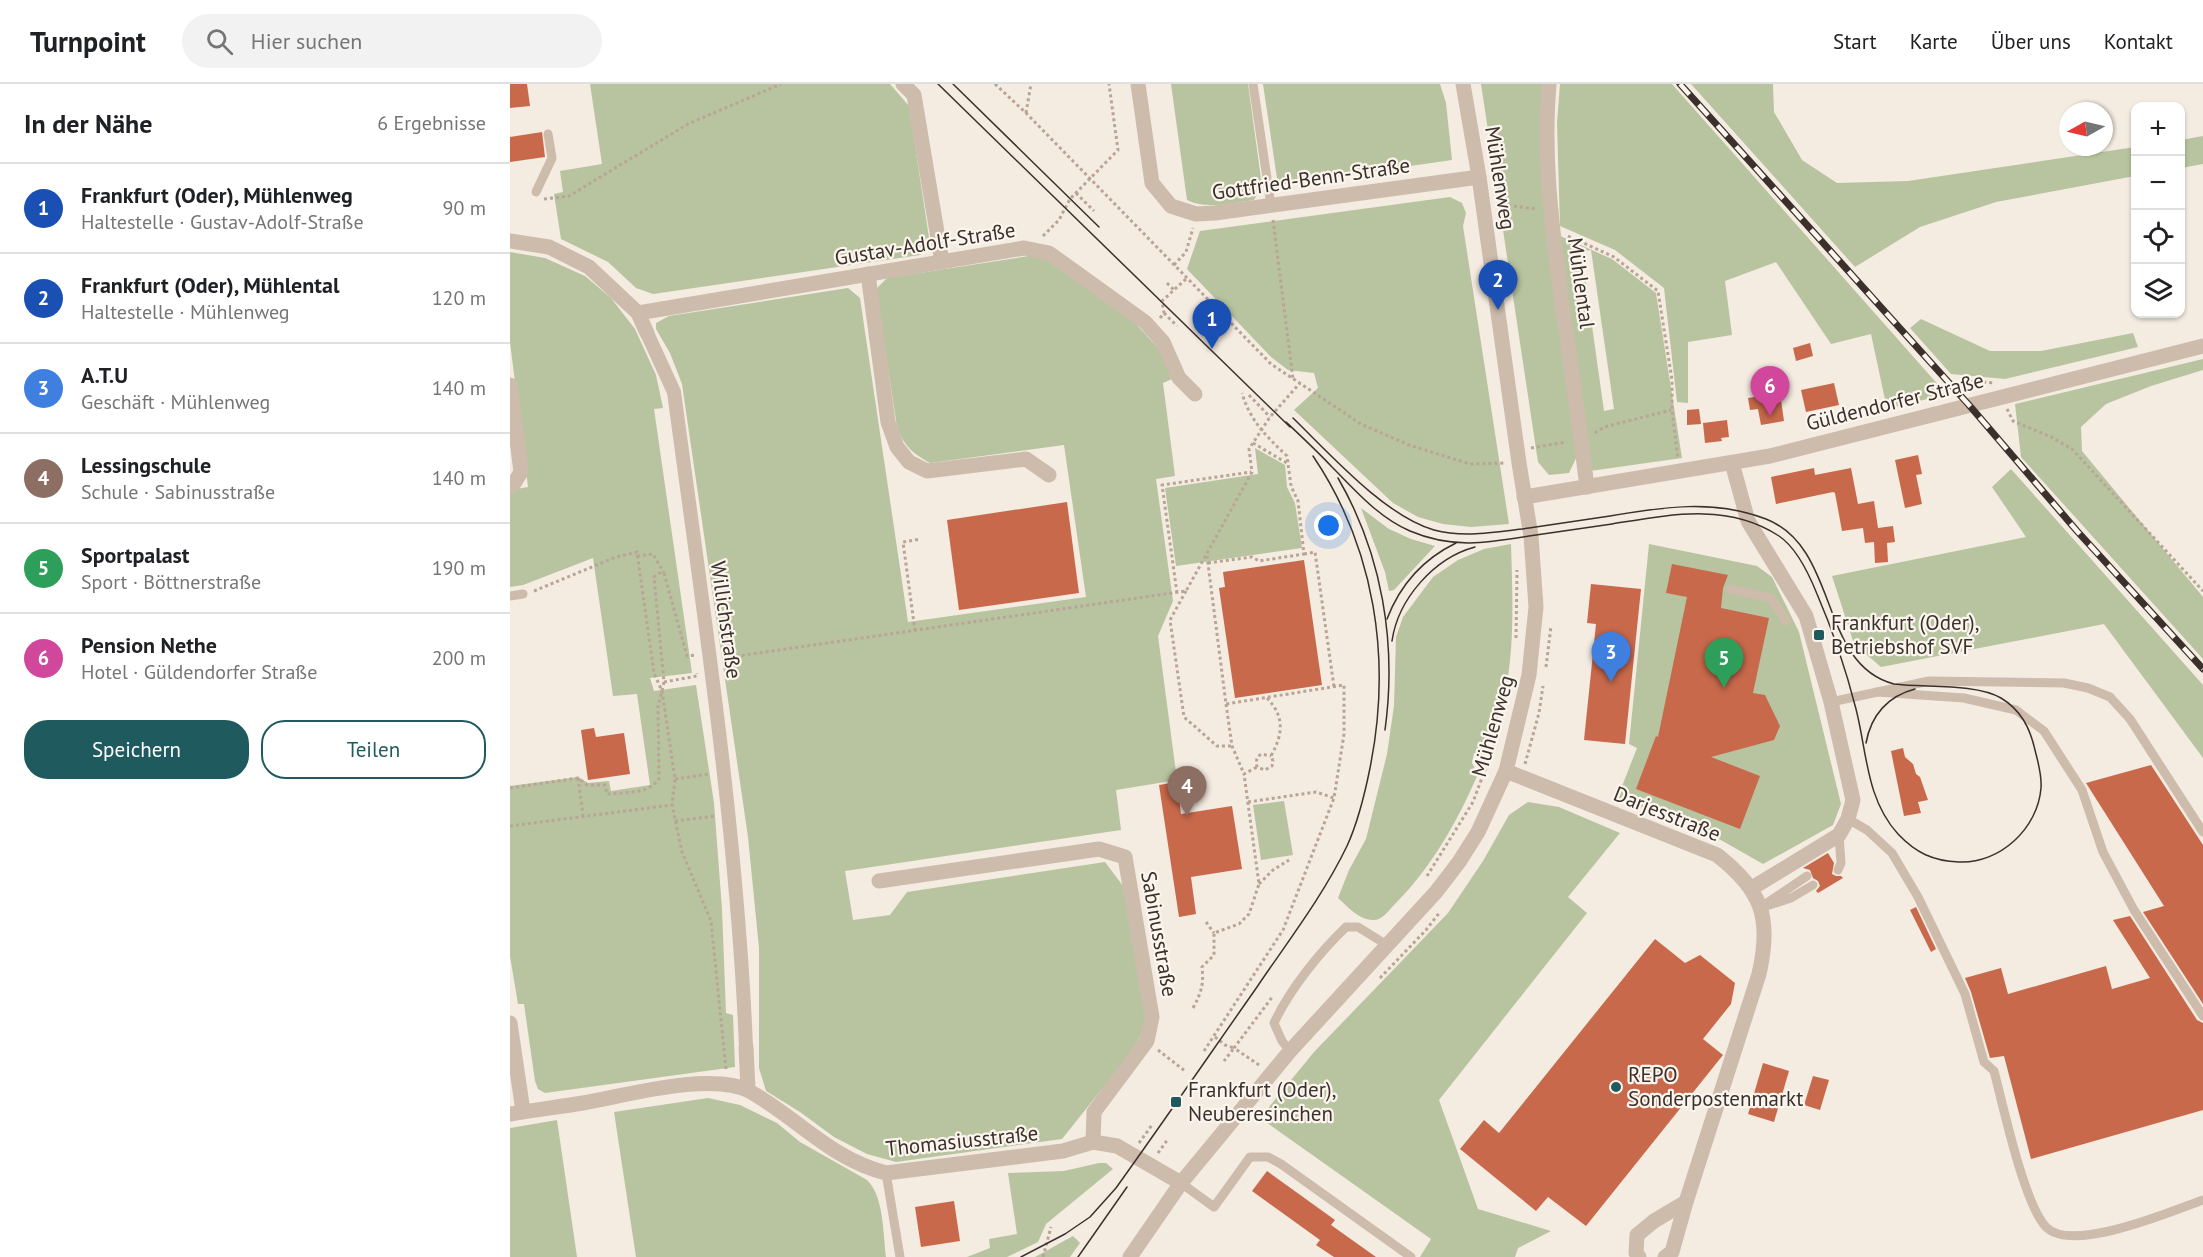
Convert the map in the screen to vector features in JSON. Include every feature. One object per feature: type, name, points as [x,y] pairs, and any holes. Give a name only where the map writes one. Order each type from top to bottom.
[{"type":"street","points":[[903,84],[914,95],[942,262]]},
{"type":"street","name":"Gottfried-Benn-Straße","points":[[1138,84],[1152,183],[1171,206],[1196,214],[1479,177]]},
{"type":"street","name":"Mühlenweg","points":[[1130,1257],[1181,1183],[1290,1051],[1436,892],[1478,832],[1506,771],[1529,675],[1536,607],[1532,536],[1524,497],[1479,177],[1463,84]]},
{"type":"street","name":"Mühlental","points":[[1549,84],[1547,164],[1552,230],[1587,487]]},
{"type":"street","name":"Willichstraße","points":[[510,241],[549,247],[589,267],[638,313],[674,392],[729,814],[748,1090]]},
{"type":"street","name":"Gustav-Adolf-Straße","points":[[638,313],[1024,248],[1049,253],[1145,321],[1163,342],[1179,378],[1195,394]]},
{"type":"street","points":[[868,274],[888,422],[897,447],[909,462],[927,471],[1026,459],[1049,475]]},
{"type":"street","name":"Güldendorfer Straße","points":[[1524,497],[1732,463],[1804,447],[2203,346]]},
{"type":"street","points":[[510,385],[521,472],[510,486]]},
{"type":"street","points":[[1732,463],[1748,520],[1806,616],[1831,702],[1853,800],[1839,842],[1752,888]]},
{"type":"street","name":"Darjesstraße","points":[[1506,771],[1717,855],[1737,871],[1752,888],[1760,908],[1765,931],[1759,974],[1670,1255]]},
{"type":"street","name":"Sabinusstraße","points":[[879,881],[1099,849],[1125,857],[1152,1017],[1147,1041],[1094,1112],[1093,1142]]},
{"type":"street","points":[[510,1023],[517,1112]]},
{"type":"street","name":"Thomasiusstraße","points":[[517,1112],[690,1084],[728,1084],[748,1090],[832,1150],[864,1167],[886,1173],[1063,1151],[1093,1142],[1117,1146],[1181,1183]]},
{"type":"street","points":[[1639,1257],[1636,1253],[1637,1235],[1654,1221],[1686,1202]]},
{"type":"lane","points":[[1253,84],[1271,205]]},
{"type":"lane","points":[[536,192],[552,158],[549,134]]},
{"type":"lane","points":[[1730,589],[1771,598],[1786,621]]},
{"type":"lane","points":[[510,596],[523,594]]},
{"type":"lane","points":[[1831,702],[1929,681],[2064,683],[2088,688],[2110,696],[2130,719],[2203,832]]},
{"type":"lane","points":[[1876,692],[1964,698],[1983,702],[2016,710],[2044,731],[2082,790],[2103,852],[2134,910],[2203,1016]]},
{"type":"lane","points":[[1848,819],[1867,830],[1892,853],[1918,897],[1965,994],[1984,1062],[1994,1071],[2025,1184],[2035,1209],[2047,1228],[2067,1237],[2080,1237],[2148,1221],[2203,1200]]},
{"type":"lane","points":[[1835,866],[1841,863],[1839,842]]},
{"type":"lane","points":[[1760,908],[1807,876]]},
{"type":"lane","points":[[1760,908],[1791,898],[1813,885]]},
{"type":"lane","points":[[1290,1051],[1282,1041],[1274,1023],[1289,996],[1331,941],[1346,927],[1358,927],[1386,945]]},
{"type":"lane","points":[[1181,1183],[1214,1207],[1250,1157],[1268,1157],[1411,1257]]},
{"type":"lane","points":[[886,1173],[900,1257]]},
{"type":"path","points":[[543,199],[569,196],[688,124],[781,84]]},
{"type":"path","points":[[994,84],[1026,113],[1271,364],[1361,424],[1409,445],[1470,464],[1508,463]]},
{"type":"path","points":[[1026,113],[1031,84]]},
{"type":"path","points":[[1024,248],[1046,235],[1059,220],[1075,193],[1119,150],[1108,84]]},
{"type":"path","points":[[1075,193],[1094,211]]},
{"type":"path","points":[[1495,204],[1551,211]]},
{"type":"path","points":[[1271,205],[1293,379]]},
{"type":"path","points":[[1174,265],[1186,252],[1196,214]]},
{"type":"path","points":[[1552,230],[1614,257],[1658,291],[1672,380],[1672,410],[1680,472]]},
{"type":"path","points":[[1177,326],[1164,313],[1162,301],[1187,278]]},
{"type":"path","points":[[1167,283],[1174,290]]},
{"type":"path","points":[[1150,328],[1164,313]]},
{"type":"path","points":[[1233,746],[1218,746],[1184,717],[1170,620],[1252,472],[1249,449],[1270,417],[1300,383]]},
{"type":"path","points":[[1242,393],[1249,412],[1260,431],[1287,456],[1291,486],[1298,501],[1304,554]]},
{"type":"path","points":[[1249,395],[1270,417]]},
{"type":"path","points":[[2002,397],[2013,421],[2051,437],[2072,449],[2203,591]]},
{"type":"path","points":[[1253,443],[1288,464]]},
{"type":"path","points":[[1177,593],[1162,485],[1252,472]]},
{"type":"path","points":[[915,630],[903,542],[921,539]]},
{"type":"path","points":[[523,594],[616,557],[637,552],[654,673],[662,692],[675,779],[672,805],[675,821],[682,852],[711,921],[728,1084]]},
{"type":"path","points":[[1208,563],[1252,557],[1259,561],[1315,552],[1334,687]]},
{"type":"path","points":[[637,556],[653,554],[664,573],[687,656],[695,655],[696,663]]},
{"type":"path","points":[[1206,554],[1226,704],[1233,746],[1244,774],[1258,884],[1249,914],[1239,924],[1214,933]]},
{"type":"path","points":[[1516,641],[1517,561]]},
{"type":"path","points":[[510,788],[578,778],[588,785],[605,784],[607,794],[647,790],[653,787],[659,779],[658,707],[664,682],[654,577],[659,573],[664,573]]},
{"type":"path","points":[[710,660],[1186,591]]},
{"type":"path","points":[[664,682],[697,676]]},
{"type":"path","points":[[1204,1051],[1283,930],[1334,798],[1344,734],[1344,685],[1226,704]]},
{"type":"path","points":[[1244,774],[1257,767],[1269,769],[1273,761],[1271,756],[1279,740],[1280,728],[1275,706],[1267,698]]},
{"type":"path","points":[[1425,881],[1473,802],[1500,728]]},
{"type":"path","points":[[1257,767],[1256,761],[1261,754],[1271,756]]},
{"type":"path","points":[[675,779],[724,772]]},
{"type":"path","points":[[578,778],[584,815]]},
{"type":"path","points":[[1248,802],[1316,792],[1334,798]]},
{"type":"path","points":[[510,826],[672,805]]},
{"type":"path","points":[[675,821],[729,814]]},
{"type":"path","points":[[1258,884],[1273,870],[1289,860]]},
{"type":"path","points":[[1193,1008],[1203,991],[1202,967],[1214,955],[1214,933],[1206,922]]},
{"type":"path","points":[[1224,1062],[1274,995],[1289,996]]},
{"type":"path","points":[[1215,1037],[1261,1066]]},
{"type":"path","points":[[1147,1041],[1185,1071]]},
{"type":"path","points":[[1131,1154],[1152,1125]]},
{"type":"path","points":[[1043,1257],[1051,1227]]},
{"type":"green space","points":[[590,84],[890,84],[909,106],[930,244],[927,250],[920,255],[653,294],[636,288],[608,262],[561,239],[554,194],[563,192],[560,171],[602,164]]},
{"type":"green space","points":[[1171,84],[1248,84],[1262,186],[1254,200],[1203,205],[1187,200]]},
{"type":"green space","points":[[1263,84],[1440,84],[1446,103],[1452,160],[1278,185]]},
{"type":"green space","points":[[1481,84],[1543,84],[1578,454],[1569,473],[1549,475],[1538,462]]},
{"type":"green space","points":[[1560,84],[1672,84],[1941,388],[1931,398],[1887,409],[1871,334],[1831,344],[1776,262],[1725,281],[1732,335],[1688,342],[1688,403],[1677,402],[1664,288],[1615,250],[1560,226],[1557,123]]},
{"type":"green space","points":[[1691,84],[1773,84],[1774,112],[1802,160],[1837,183],[1908,181],[2075,156],[2113,156],[2113,150],[2131,148],[2131,177],[1996,202],[1920,227],[1855,267]]},
{"type":"green space","points":[[2203,136],[2203,164],[2185,167],[2185,139]]},
{"type":"green space","points":[[1450,197],[1462,203],[1466,213],[1463,226],[1509,524],[1471,527],[1443,524],[1418,517],[1393,503],[1294,410],[1318,388],[1314,373],[1288,370],[1271,357],[1187,269],[1200,231]]},
{"type":"green space","points":[[1558,235],[1612,259],[1656,293],[1682,458],[1590,471]],"holes":[[[1591,250],[1614,409],[1604,411],[1584,269],[1574,270],[1572,253]]]},
{"type":"green space","points":[[510,252],[545,258],[585,276],[611,298],[635,329],[656,375],[663,408],[654,409],[692,673],[650,678],[654,691],[696,685],[714,803],[722,909],[726,1013],[733,1015],[735,1067],[545,1093],[538,1089],[535,1081],[524,1004],[518,1004],[510,956],[510,786],[578,777],[588,783],[609,781],[611,791],[650,785],[637,694],[613,696],[593,558],[523,585],[510,587],[510,490],[528,487],[510,342]]},
{"type":"green space","points":[[1035,255],[1046,257],[1135,323],[1161,351],[1172,379],[1163,383],[1175,476],[1156,479],[1173,601],[1158,636],[1177,780],[1116,790],[1121,830],[845,871],[853,920],[890,915],[907,892],[1105,862],[1123,886],[1145,1017],[1141,1036],[1122,1064],[1062,1139],[896,1162],[867,1154],[834,1137],[766,1091],[759,1068],[759,948],[748,837],[682,384],[670,353],[656,329],[656,323],[669,316],[848,288],[860,298],[908,622],[1086,597],[1064,445],[930,463],[913,452],[897,427],[876,289],[887,278]]},
{"type":"green space","points":[[1921,319],[1990,351],[2041,351],[2133,333],[2138,347],[2005,379],[1951,374],[1910,328]]},
{"type":"green space","points":[[2203,359],[2203,370],[2151,386],[2106,404],[2081,427],[2082,451],[2203,597],[2203,659],[2021,457],[2015,404]]},
{"type":"green space","points":[[1255,448],[1285,465],[1287,487],[1295,503],[1302,548],[1176,566],[1165,488],[1258,474]]},
{"type":"green space","points":[[2011,469],[2203,685],[2203,758],[2104,624],[1881,667],[1854,644],[1832,576],[2026,537],[1992,487]]},
{"type":"green space","points":[[1361,508],[1389,529],[1435,546],[1394,590],[1389,591],[1385,572]]},
{"type":"green space","points":[[1511,544],[1512,625],[1508,680],[1494,731],[1482,755],[1474,753],[1472,763],[1478,774],[1452,827],[1432,860],[1387,913],[1376,920],[1367,919],[1353,912],[1338,898],[1349,870],[1366,839],[1387,754],[1394,706],[1396,637],[1403,617],[1433,577],[1458,560],[1484,549]]},
{"type":"green space","points":[[1649,544],[1757,566],[1772,577],[1799,632],[1841,804],[1833,825],[1763,864],[1691,823],[1617,799],[1637,748],[1629,744]]},
{"type":"green space","points":[[1284,801],[1293,855],[1261,860],[1253,805]]},
{"type":"green space","points":[[1528,802],[1559,807],[1620,833],[1568,897],[1587,913],[1439,1100],[1478,1209],[1551,1231],[1518,1248],[1515,1257],[1420,1257],[1431,1239],[1260,1118],[1314,1052],[1448,913],[1483,861],[1509,815]]},
{"type":"green space","points":[[708,1098],[740,1105],[777,1123],[800,1142],[867,1180],[873,1187],[880,1205],[886,1257],[636,1257],[614,1112]]},
{"type":"green space","points":[[557,1120],[577,1257],[510,1257],[510,1128]]},
{"type":"green space","points":[[1106,1163],[1113,1169],[1046,1224],[1038,1242],[1007,1257],[967,1257],[990,1248],[989,1239],[1017,1234],[1008,1173],[1064,1171]]},
{"type":"green space","points":[[1073,1236],[1080,1243],[1070,1257],[1035,1257]]},
{"type":"building","points":[[510,84],[527,84],[530,106],[510,108]]},
{"type":"building","points":[[542,132],[545,157],[510,162],[510,137]]},
{"type":"building","points":[[1810,343],[1813,356],[1796,361],[1793,348]]},
{"type":"building","points":[[1834,383],[1839,405],[1806,412],[1801,390]]},
{"type":"building","points":[[1780,393],[1784,421],[1761,425],[1758,409],[1750,410],[1748,398]]},
{"type":"building","points":[[1699,409],[1701,424],[1687,425],[1687,410]]},
{"type":"building","points":[[1727,420],[1729,437],[1721,438],[1722,441],[1705,443],[1703,423]]},
{"type":"building","points":[[1918,455],[1922,474],[1916,475],[1922,504],[1905,508],[1895,460]]},
{"type":"building","points":[[1814,468],[1815,475],[1851,468],[1858,504],[1874,501],[1878,528],[1893,526],[1895,542],[1887,543],[1888,562],[1875,563],[1874,542],[1865,543],[1863,528],[1842,531],[1835,493],[1776,504],[1771,477]]},
{"type":"building","points":[[1067,502],[1079,593],[959,610],[947,520]]},
{"type":"building","points":[[1304,560],[1322,685],[1235,698],[1219,588],[1225,587],[1223,572]]},
{"type":"building","points":[[1672,564],[1728,575],[1723,588],[1721,608],[1769,618],[1753,693],[1765,695],[1780,726],[1774,740],[1711,757],[1760,776],[1740,829],[1636,789],[1656,736],[1658,737],[1687,597],[1666,593]]},
{"type":"building","points":[[1591,584],[1641,589],[1625,744],[1584,740],[1596,624],[1587,623]]},
{"type":"building","points":[[594,728],[596,737],[624,733],[630,774],[588,780],[581,730]]},
{"type":"building","points":[[1903,748],[1905,757],[1913,764],[1916,774],[1920,777],[1928,800],[1918,802],[1921,813],[1904,816],[1891,751]]},
{"type":"building","points":[[2151,765],[2203,845],[2203,1004],[2143,912],[2164,906],[2086,783]]},
{"type":"building","points":[[1177,782],[1181,814],[1232,806],[1242,869],[1191,877],[1196,914],[1179,917],[1159,785]]},
{"type":"building","points":[[1828,853],[1834,863],[1832,874],[1843,878],[1818,893],[1816,891],[1820,886],[1818,881],[1813,878],[1810,870],[1803,868]]},
{"type":"building","points":[[1916,907],[1936,949],[1931,952],[1910,910]]},
{"type":"building","points":[[2130,916],[2197,1020],[2203,1023],[2203,1110],[2031,1159],[2004,1056],[1990,1058],[1965,978],[2001,968],[2008,994],[2106,966],[2112,989],[2150,978],[2113,920]]},
{"type":"building","name":"REPO Sonderpostenmarkt","points":[[1655,939],[1685,963],[1700,955],[1735,983],[1731,1004],[1703,1039],[1723,1055],[1586,1226],[1548,1197],[1536,1211],[1460,1149],[1484,1120],[1499,1133]]},
{"type":"building","points":[[1763,1063],[1789,1071],[1774,1122],[1748,1114]]},
{"type":"building","points":[[1813,1076],[1829,1080],[1820,1110],[1804,1105]]},
{"type":"building","points":[[1267,1171],[1335,1220],[1331,1225],[1376,1257],[1334,1257],[1316,1245],[1320,1240],[1252,1191]]},
{"type":"building","points":[[954,1201],[960,1241],[921,1247],[915,1207]]},
{"type":"tram line","points":[[938,84],[1290,427]]},
{"type":"tram line","points":[[953,84],[1099,227]]},
{"type":"tram line","points":[[1286,422],[1378,511],[1399,526],[1425,537],[1470,543],[1499,541],[1655,517],[1697,514],[1719,515],[1759,525],[1779,536],[1791,547],[1810,578],[1848,680],[1869,774],[1879,806],[1898,834],[1918,851],[1933,858],[1959,862],[1974,861],[2002,850],[2025,830],[2033,817],[2041,788],[2040,773],[2030,734],[2024,720],[2014,708],[1990,693],[1964,688],[1894,684],[1870,672],[1852,654],[1807,554],[1790,534],[1766,519],[1727,509],[1688,507],[1649,510],[1493,532],[1457,534],[1434,530],[1415,523],[1378,498],[1341,466],[1293,418]]},
{"type":"tram line","points":[[1021,1257],[1065,1234],[1090,1217],[1116,1188],[1305,918],[1338,865],[1355,827],[1368,778],[1376,727],[1379,686],[1378,646],[1373,606],[1364,566],[1351,528],[1334,491],[1313,456]]},
{"type":"tram line","points":[[1338,478],[1366,537],[1382,600],[1389,665],[1385,730]]},
{"type":"tram line","points":[[1387,619],[1399,595],[1414,574],[1433,557],[1456,543]]},
{"type":"tram line","points":[[1392,641],[1402,610],[1420,582],[1446,560],[1475,547]]},
{"type":"tram line","points":[[1866,743],[1872,724],[1882,708],[1897,696],[1915,689]]},
{"type":"tram line","points":[[1078,1257],[1127,1187]]},
{"type":"railway","points":[[1680,84],[1969,405],[2077,531],[2203,669]]},
{"type":"place","name":"Frankfurt (Oder), Mühlental","points":[[1498,310]]},
{"type":"place","name":"Frankfurt (Oder), Mühlenweg","points":[[1212,349]]},
{"type":"place","name":"Pension Nethe","points":[[1770,416]]},
{"type":"place","name":"Frankfurt (Oder), Betriebshof SVF","points":[[1819,635]]},
{"type":"place","name":"A.T.U","points":[[1611,682]]},
{"type":"place","name":"Sportpalast","points":[[1724,688]]},
{"type":"place","name":"Lessingschule","points":[[1187,816]]},
{"type":"place","name":"REPO Sonderpostenmarkt","points":[[1616,1087]]},
{"type":"place","name":"Frankfurt (Oder), Neuberesinchen","points":[[1176,1102]]}]
